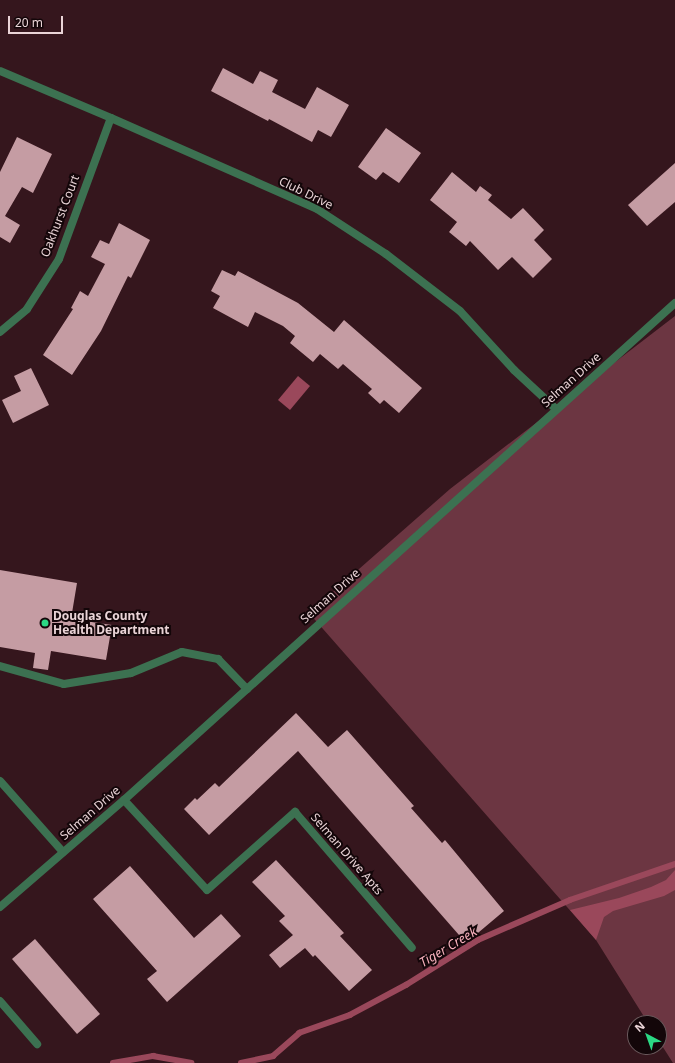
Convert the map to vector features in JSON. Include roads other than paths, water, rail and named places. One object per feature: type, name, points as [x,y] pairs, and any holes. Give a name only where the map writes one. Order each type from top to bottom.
[{"type":"street","name":"Club Drive","points":[[0,71],[111,118],[317,209],[386,254],[460,311],[514,370],[556,409]]},
{"type":"street","name":"Oakhurst Court","points":[[0,332],[27,309],[59,259],[111,118]]},
{"type":"street","name":"Selman Drive","points":[[0,907],[124,800],[675,303]]},
{"type":"street","points":[[0,666],[64,684],[131,673],[182,652],[218,658],[247,689]]},
{"type":"street","points":[[0,781],[63,852]]},
{"type":"street","name":"Selman Drive Apts","points":[[124,800],[208,890],[295,812],[412,948]]},
{"type":"street","points":[[0,1001],[37,1044]]},
{"type":"waterway","name":"Tiger Creek","points":[[241,1063],[273,1056],[299,1033],[350,1015],[406,985],[478,940],[570,900],[675,864]]},
{"type":"waterway","name":"Tiger Creek","points":[[113,1063],[153,1056],[191,1063]]},
{"type":"place","name":"Douglas County Health Department","points":[[45,623]]}]
